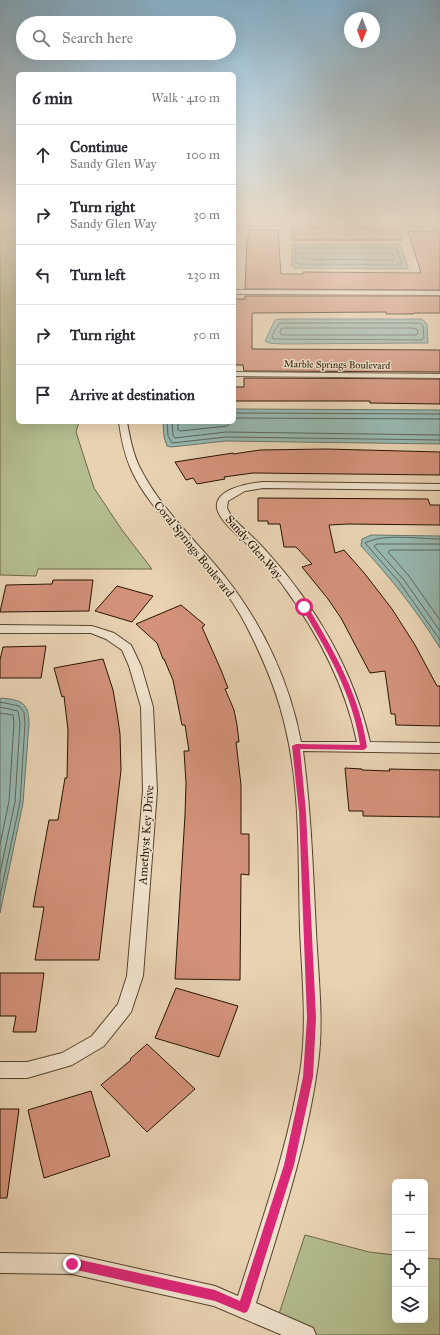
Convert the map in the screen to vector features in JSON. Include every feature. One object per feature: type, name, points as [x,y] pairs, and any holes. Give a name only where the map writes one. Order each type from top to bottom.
[{"type":"street","points":[[236,292],[440,293]]},
{"type":"street","name":"Marble Springs Boulevard","points":[[236,374],[440,376]]},
{"type":"street","name":"Coral Springs Boulevard","points":[[123,424],[124,433],[133,462],[149,493],[173,524],[222,579],[249,621],[272,665],[296,746],[302,812],[312,1018],[308,1077],[289,1165],[244,1308]]},
{"type":"street","name":"Sandy Glen Way","points":[[364,747],[362,733],[353,701],[328,647],[304,607],[269,560],[226,517],[222,508],[223,500],[233,491],[247,486],[263,485],[440,487]]},
{"type":"street","name":"Amethyst Key Drive","points":[[0,629],[92,630],[110,636],[127,648],[135,666],[147,707],[150,758],[150,791],[135,976],[125,1007],[98,1041],[66,1060],[27,1070],[0,1070]]},
{"type":"street","points":[[296,746],[440,748]]},
{"type":"street","points":[[0,1263],[72,1264],[215,1296],[306,1335]]},
{"type":"green space","points":[[0,284],[16,284],[16,424],[78,424],[76,432],[94,488],[122,530],[152,569],[38,569],[36,576],[0,575]]},
{"type":"green space","points":[[305,1235],[369,1252],[392,1255],[392,1323],[428,1323],[428,1258],[440,1259],[440,1335],[287,1335],[274,1329]]},
{"type":"water","points":[[422,319],[427,324],[428,343],[281,344],[269,343],[265,341],[275,320]]},
{"type":"water","points":[[236,409],[440,410],[440,444],[226,441],[171,447],[167,446],[164,437],[163,424],[236,424]]},
{"type":"water","points":[[371,535],[440,536],[440,648],[403,595],[361,546],[362,539]]},
{"type":"water","points":[[0,699],[19,701],[27,711],[29,724],[23,803],[0,913]]},
{"type":"building","points":[[245,284],[440,284],[440,290],[245,289]]},
{"type":"building","points":[[245,296],[440,296],[440,313],[254,313],[252,314],[252,349],[440,350],[440,372],[244,371],[243,365],[236,365],[236,299],[245,299]]},
{"type":"building","points":[[244,378],[440,379],[440,404],[370,403],[370,401],[236,401],[236,387],[244,387]]},
{"type":"building","points":[[326,449],[440,452],[440,475],[253,473],[224,477],[225,479],[197,484],[193,478],[186,480],[175,462],[260,450]]},
{"type":"building","points":[[258,498],[428,499],[430,505],[440,505],[440,525],[329,525],[335,553],[344,550],[365,574],[392,609],[415,645],[437,686],[440,686],[440,726],[396,725],[395,714],[391,714],[385,671],[370,673],[341,618],[328,599],[302,567],[312,564],[296,547],[284,547],[280,524],[268,524],[268,521],[258,521]]},
{"type":"building","points":[[53,580],[93,580],[89,611],[0,612],[6,585],[52,584]]},
{"type":"building","points":[[117,586],[153,596],[132,622],[95,611]]},
{"type":"building","points":[[181,605],[205,625],[202,627],[228,688],[225,689],[234,710],[237,725],[239,742],[236,742],[241,785],[241,834],[249,834],[249,875],[241,874],[240,980],[175,979],[185,815],[186,783],[184,751],[189,751],[185,725],[182,725],[173,680],[157,643],[136,624]]},
{"type":"building","points":[[46,646],[41,678],[0,678],[0,660],[3,647]]},
{"type":"building","points":[[103,659],[113,690],[117,713],[120,734],[121,770],[99,960],[35,960],[44,907],[33,907],[49,820],[58,820],[65,778],[67,778],[68,730],[64,696],[62,697],[54,668]]},
{"type":"building","points":[[345,768],[390,771],[389,769],[440,770],[440,817],[363,816],[363,811],[349,811]]},
{"type":"building","points":[[0,973],[44,973],[36,1032],[13,1032],[16,1016],[0,1016]]},
{"type":"building","points":[[176,988],[238,1006],[219,1057],[155,1038]]},
{"type":"building","points":[[147,1044],[195,1089],[147,1132],[101,1085],[131,1060],[130,1059]]},
{"type":"building","points":[[91,1091],[110,1156],[44,1178],[28,1110]]},
{"type":"building","points":[[0,1109],[19,1109],[7,1198],[0,1198]]},
{"type":"route","points":[[72,1264],[215,1296],[244,1308],[289,1165],[308,1077],[312,1018],[302,812],[296,746],[364,747],[362,733],[353,701],[328,647],[304,607]]}]
